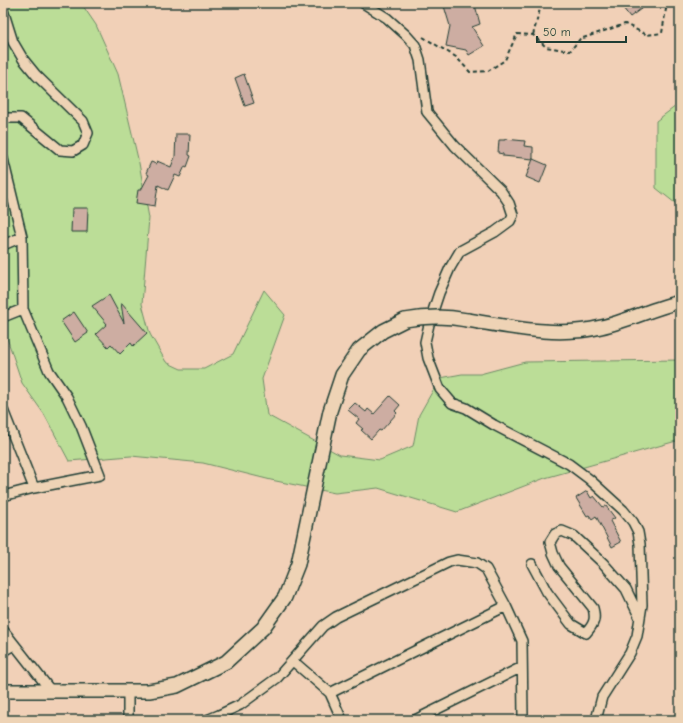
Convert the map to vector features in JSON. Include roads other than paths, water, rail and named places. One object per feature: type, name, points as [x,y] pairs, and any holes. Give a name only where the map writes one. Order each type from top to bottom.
[{"type":"street","points":[[363,3],[388,18],[415,45],[420,60],[427,112],[455,146],[501,191],[509,203],[513,215],[510,221],[495,232],[460,252],[450,268],[439,293],[430,320],[425,342],[428,358],[440,389],[452,403],[466,408],[494,425],[569,464],[589,479],[623,510],[633,522],[638,532],[640,544],[642,604],[637,636],[630,653],[602,697],[596,720]]},
{"type":"street","points":[[3,10],[13,42],[23,59],[36,75],[83,121],[88,133],[83,145],[72,151],[60,150],[34,127],[21,118],[3,118]]},
{"type":"street","points":[[3,159],[5,174],[22,237],[23,309],[49,371],[67,397],[81,426],[100,475],[34,488],[3,496]]},
{"type":"street","points":[[3,246],[22,237]]},
{"type":"street","points":[[3,691],[149,691],[177,686],[226,662],[263,628],[285,597],[298,564],[327,424],[342,375],[359,350],[384,331],[405,320],[440,316],[533,331],[565,332],[601,328],[680,302]]},
{"type":"street","points":[[3,317],[23,309]]},
{"type":"street","points":[[3,410],[34,488]]},
{"type":"street","points":[[532,564],[547,592],[571,624],[586,633],[593,626],[596,617],[593,608],[559,566],[550,542],[555,534],[562,531],[574,536],[603,563],[626,589],[640,616]]},
{"type":"street","points":[[207,720],[226,712],[252,697],[277,678],[312,637],[330,621],[449,562],[457,560],[466,560],[477,563],[486,569],[506,606],[522,641],[522,720]]},
{"type":"street","points":[[330,693],[506,606]]},
{"type":"street","points":[[3,630],[52,691]]},
{"type":"street","points":[[3,651],[14,645]]},
{"type":"street","points":[[293,661],[330,693],[342,720]]},
{"type":"street","points":[[415,720],[522,667]]},
{"type":"street","points":[[128,691],[128,720]]}]
